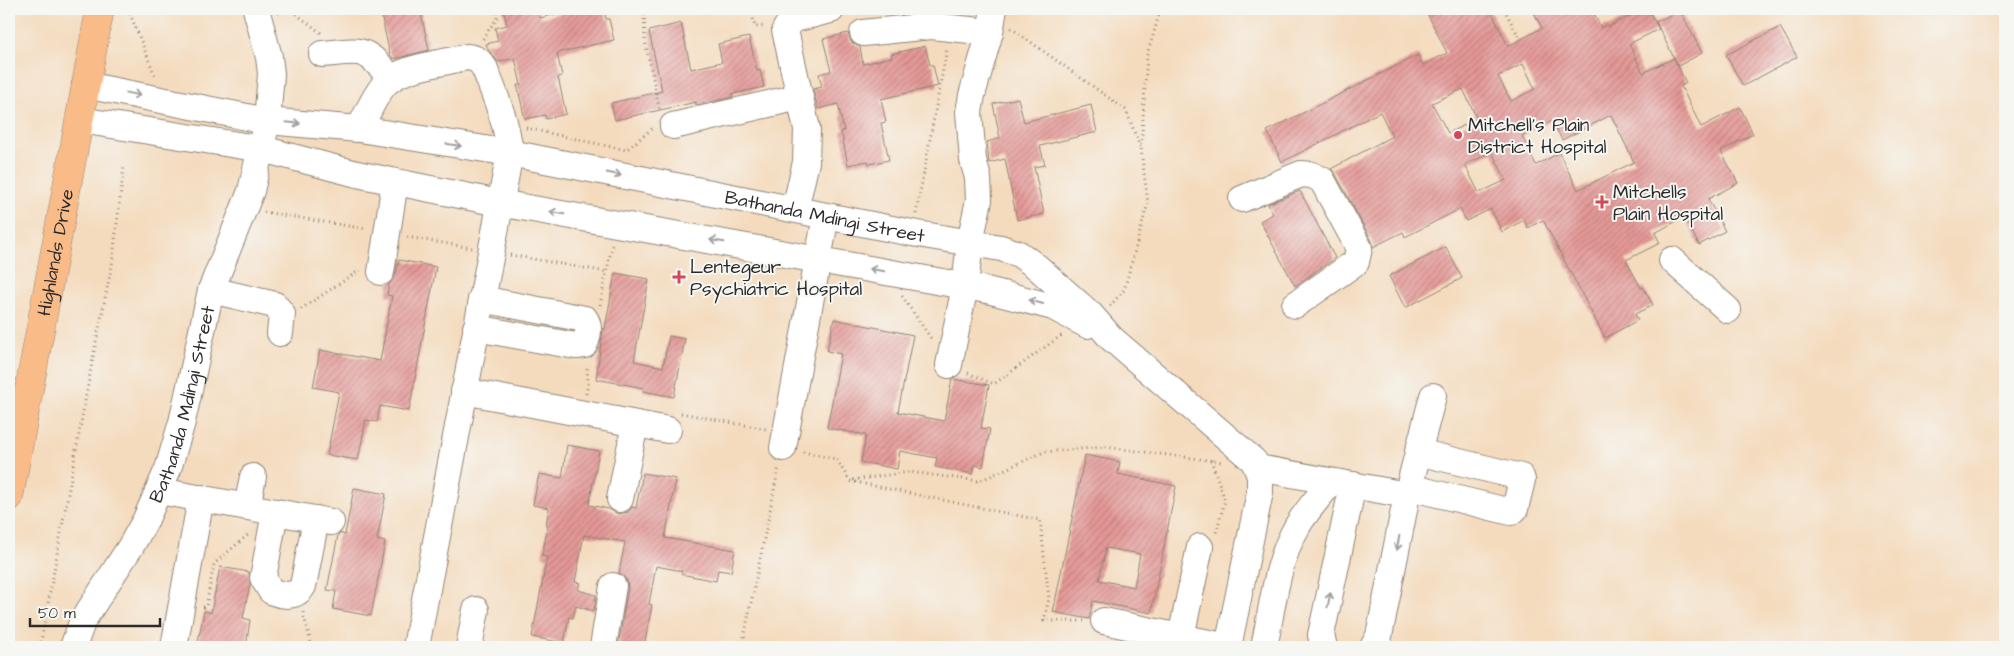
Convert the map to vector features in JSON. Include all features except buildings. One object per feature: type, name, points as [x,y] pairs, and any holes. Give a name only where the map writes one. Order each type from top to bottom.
[{"type":"main road","name":"Highlands Drive","points":[[9,492],[100,9]]},
{"type":"street","points":[[795,209],[802,182],[807,146],[806,129],[785,34],[786,26],[791,20],[796,18],[831,10]]},
{"type":"street","name":"Bathanda Mdingi Street","points":[[73,647],[83,620],[131,546],[159,491],[182,422],[211,290],[251,191],[262,149],[267,121],[271,74],[266,11]]},
{"type":"street","points":[[863,33],[908,27],[931,26],[951,28],[993,19],[969,112],[979,200],[970,242],[965,286],[949,365]]},
{"type":"street","points":[[322,54],[358,51],[369,54],[391,79]]},
{"type":"street","points":[[360,130],[380,90],[391,79],[404,73],[467,57],[475,58],[481,62],[506,125],[510,153],[416,647]]},
{"type":"street","name":"Bathanda Mdingi Street","points":[[86,85],[267,121],[360,130],[510,153],[912,233],[1001,248],[1019,254],[1055,283],[1102,331],[1249,455],[1258,468]]},
{"type":"street","points":[[668,124],[799,97]]},
{"type":"street","name":"Bathanda Mdingi Street","points":[[80,120],[262,149],[357,174],[500,203],[965,286],[1053,307],[1102,331]]},
{"type":"street","points":[[1242,199],[1301,174],[1312,175],[1322,180],[1354,237],[1358,248],[1356,262],[1295,305]]},
{"type":"street","points":[[381,272],[395,182]]},
{"type":"street","points":[[783,448],[826,216]]},
{"type":"street","points":[[1672,260],[1728,310]]},
{"type":"street","points":[[211,290],[271,302],[279,308],[281,324]]},
{"type":"street","points":[[476,328],[576,346],[584,345],[587,332],[580,317],[481,299]]},
{"type":"street","points":[[464,391],[668,430]]},
{"type":"street","points":[[1373,647],[1378,636],[1408,491],[1432,396]]},
{"type":"street","points":[[620,499],[635,424]]},
{"type":"street","points":[[1104,621],[1228,647],[1260,492],[1258,468],[1342,484],[1408,491],[1511,512],[1515,509],[1522,480],[1521,477],[1418,452]]},
{"type":"street","points":[[248,507],[253,477]]},
{"type":"street","points":[[1264,647],[1276,581],[1291,538],[1299,523],[1342,484]]},
{"type":"street","points":[[1324,647],[1321,635],[1342,484]]},
{"type":"street","points":[[159,491],[201,498],[324,521],[303,586],[298,592],[288,595],[275,593],[267,587],[263,578],[275,512]]},
{"type":"street","points":[[174,647],[201,498]]},
{"type":"street","points":[[1181,637],[1200,547]]},
{"type":"street","points":[[603,647],[613,586]]},
{"type":"street","points":[[469,647],[476,610]]},
{"type":"path","points":[[128,9],[156,80],[162,84]]},
{"type":"path","points":[[481,62],[480,44],[497,18],[495,9]]},
{"type":"path","points":[[506,125],[548,132],[626,150],[668,124],[645,41],[644,9]]},
{"type":"path","points":[[902,274],[902,297],[949,365],[994,384],[1074,327],[1102,331],[1101,315],[1124,290],[1148,203],[1141,150],[1147,55],[1161,9]]},
{"type":"path","points":[[1504,9],[1520,40]]},
{"type":"path","points":[[266,11],[291,10],[326,37],[322,54]]},
{"type":"path","points":[[993,19],[1126,110],[1141,150]]},
{"type":"path","points":[[912,233],[951,28]]},
{"type":"path","points":[[40,647],[94,352],[112,265],[124,166]]},
{"type":"path","points":[[251,191],[262,211],[607,272]]},
{"type":"path","points":[[581,414],[588,384],[587,332],[597,321],[616,223]]},
{"type":"path","points":[[281,324],[360,270],[381,272]]},
{"type":"path","points":[[668,430],[672,412],[778,431],[783,448],[742,647]]},
{"type":"path","points":[[850,481],[909,472],[979,481],[1044,452],[1106,447],[1258,468]]},
{"type":"path","points":[[783,448],[836,459],[850,481],[1040,520],[1049,598],[1044,621],[1104,621]]},
{"type":"path","points":[[1200,547],[1213,541],[1225,500],[1211,460]]},
{"type":"path","points":[[182,603],[206,607],[214,564],[275,512]]},
{"type":"path","points":[[298,592],[312,647]]},
{"type":"place","name":"Mitchell's Plain District Hospital","points":[[1458,135]]},
{"type":"place","name":"Mitchells Plain Hospital","points":[[1602,202]]},
{"type":"place","name":"Lentegeur Psychiatric Hospital","points":[[679,277]]}]
